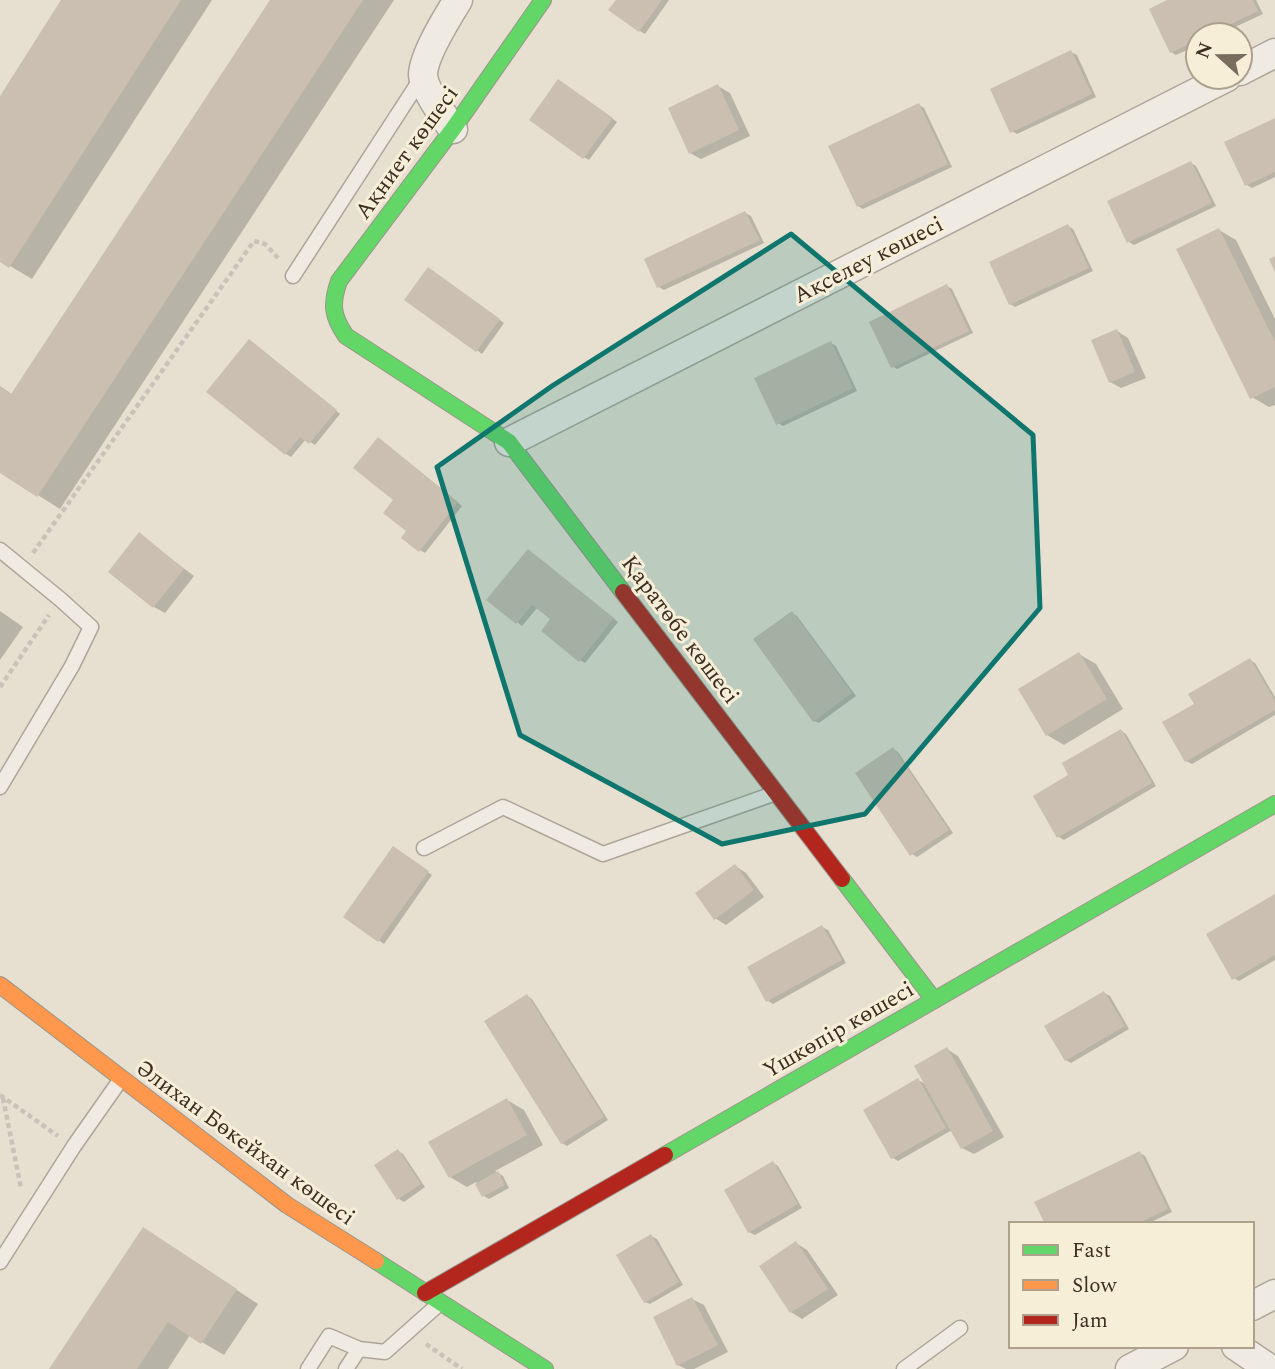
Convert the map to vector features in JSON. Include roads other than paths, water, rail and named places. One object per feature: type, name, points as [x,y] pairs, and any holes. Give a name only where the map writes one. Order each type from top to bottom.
[{"type":"street","points":[[453,129],[435,105],[423,75],[434,39],[458,0]]},
{"type":"street","name":"Ақниет көшесі","points":[[346,336],[334,320],[332,303],[339,281],[453,129],[543,0]]},
{"type":"street","points":[[1254,64],[1275,53]]},
{"type":"street","name":"Ақселеу көшесі","points":[[509,442],[1199,91]]},
{"type":"street","name":"Қаратөбе көшесі","points":[[346,336],[509,442],[934,1000]]},
{"type":"street","name":"Үшкөпір көшесі","points":[[425,1293],[1275,804]]},
{"type":"street","name":"Әлихан Бөкейхан көшесі","points":[[0,985],[287,1205],[441,1303],[516,1356],[545,1369]]},
{"type":"street","points":[[1254,1305],[1275,1294]]},
{"type":"street","points":[[1239,1348],[1270,1369]]},
{"type":"lane","points":[[293,276],[423,75]]},
{"type":"lane","points":[[0,550],[91,627],[72,666],[0,787]]},
{"type":"lane","points":[[424,848],[503,807],[603,854],[777,792]]},
{"type":"lane","points":[[0,1262],[74,1146],[121,1079]]},
{"type":"lane","points":[[308,1369],[329,1336],[359,1349],[385,1352],[441,1303]]},
{"type":"lane","points":[[904,1369],[960,1328]]},
{"type":"lane","points":[[346,1369],[359,1349]]}]
